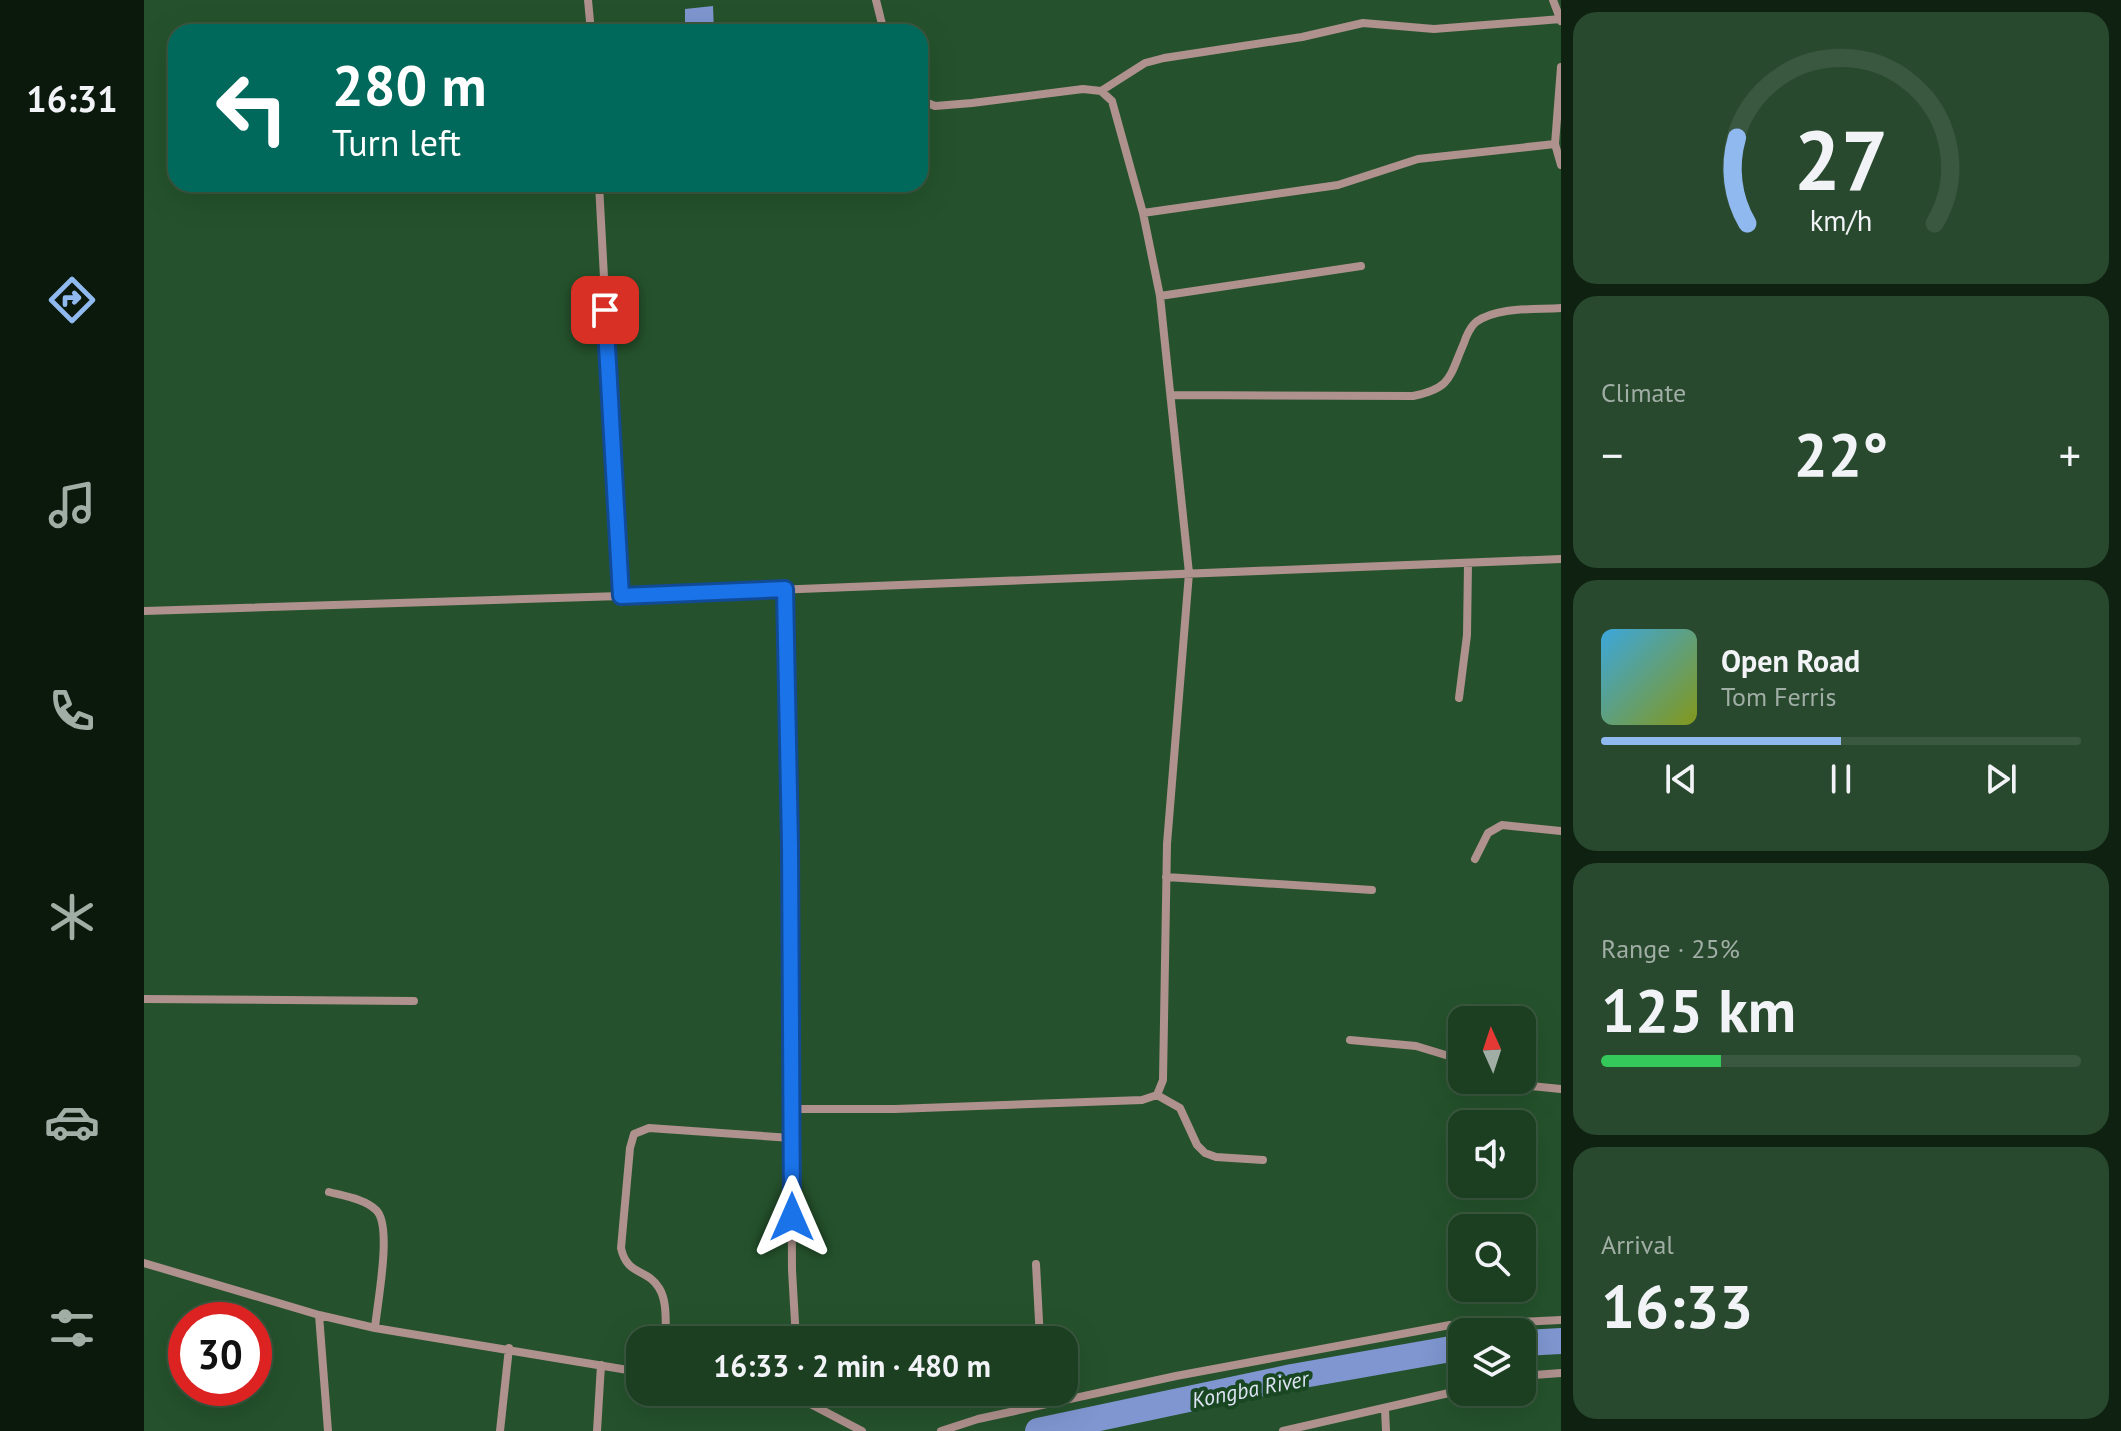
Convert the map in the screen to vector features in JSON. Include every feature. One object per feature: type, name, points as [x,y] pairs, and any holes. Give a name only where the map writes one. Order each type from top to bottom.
[{"type":"street","points":[[588,0],[590,24]]},
{"type":"street","points":[[876,0],[882,24]]},
{"type":"street","points":[[1101,91],[1145,63],[1164,58],[1302,37],[1363,23],[1434,29],[1561,20],[1553,0]]},
{"type":"street","points":[[1561,67],[1555,144],[1561,165]]},
{"type":"street","points":[[928,103],[935,106],[1083,89],[1101,91],[1112,101],[1143,213],[1160,296],[1189,573],[1169,796],[1163,1080],[1157,1095]]},
{"type":"street","points":[[1143,213],[1338,185],[1418,159],[1555,144]]},
{"type":"street","points":[[599,192],[621,596]]},
{"type":"street","points":[[1160,296],[1361,266]]},
{"type":"street","points":[[1172,395],[1413,396],[1435,391],[1449,380],[1475,323],[1492,315],[1561,308]]},
{"type":"street","points":[[144,611],[621,596],[1561,559]]},
{"type":"street","points":[[1459,698],[1467,635],[1468,563]]},
{"type":"street","points":[[785,589],[796,1326]]},
{"type":"street","points":[[1475,859],[1488,833],[1502,825],[1561,831]]},
{"type":"street","points":[[1166,877],[1372,890]]},
{"type":"street","points":[[144,999],[414,1001]]},
{"type":"street","points":[[1350,1040],[1416,1046],[1448,1056]]},
{"type":"street","points":[[1536,1086],[1561,1089]]},
{"type":"street","points":[[792,1109],[895,1109],[1142,1100],[1157,1095],[1180,1108],[1197,1145],[1205,1153],[1216,1157],[1263,1160]]},
{"type":"street","points":[[665,1326],[664,1299],[659,1287],[630,1268],[621,1248],[634,1134],[649,1128],[791,1138]]},
{"type":"street","points":[[329,1192],[370,1205],[380,1213],[385,1229],[375,1328]]},
{"type":"street","points":[[144,1263],[319,1315],[375,1328],[626,1369]]},
{"type":"street","points":[[1036,1264],[1039,1326]]},
{"type":"street","points":[[319,1315],[328,1431]]},
{"type":"street","points":[[1078,1397],[1450,1325],[1561,1320]]},
{"type":"street","points":[[500,1431],[509,1348]]},
{"type":"street","points":[[597,1431],[601,1365]]},
{"type":"street","points":[[1536,1375],[1561,1373]]},
{"type":"street","points":[[1283,1431],[1448,1393]]},
{"type":"street","points":[[818,1406],[862,1431]]},
{"type":"street","points":[[941,1431],[1036,1406]]},
{"type":"street","points":[[1385,1409],[1386,1431]]},
{"type":"water","points":[[713,6],[714,24],[685,24],[685,9]]},
{"type":"waterway","name":"Kongba River","points":[[1536,1342],[1561,1341]]},
{"type":"waterway","name":"Kongba River","points":[[1038,1431],[1292,1377],[1448,1349]]},
{"type":"route","points":[[605,310],[621,596],[785,589],[792,1217]]}]
